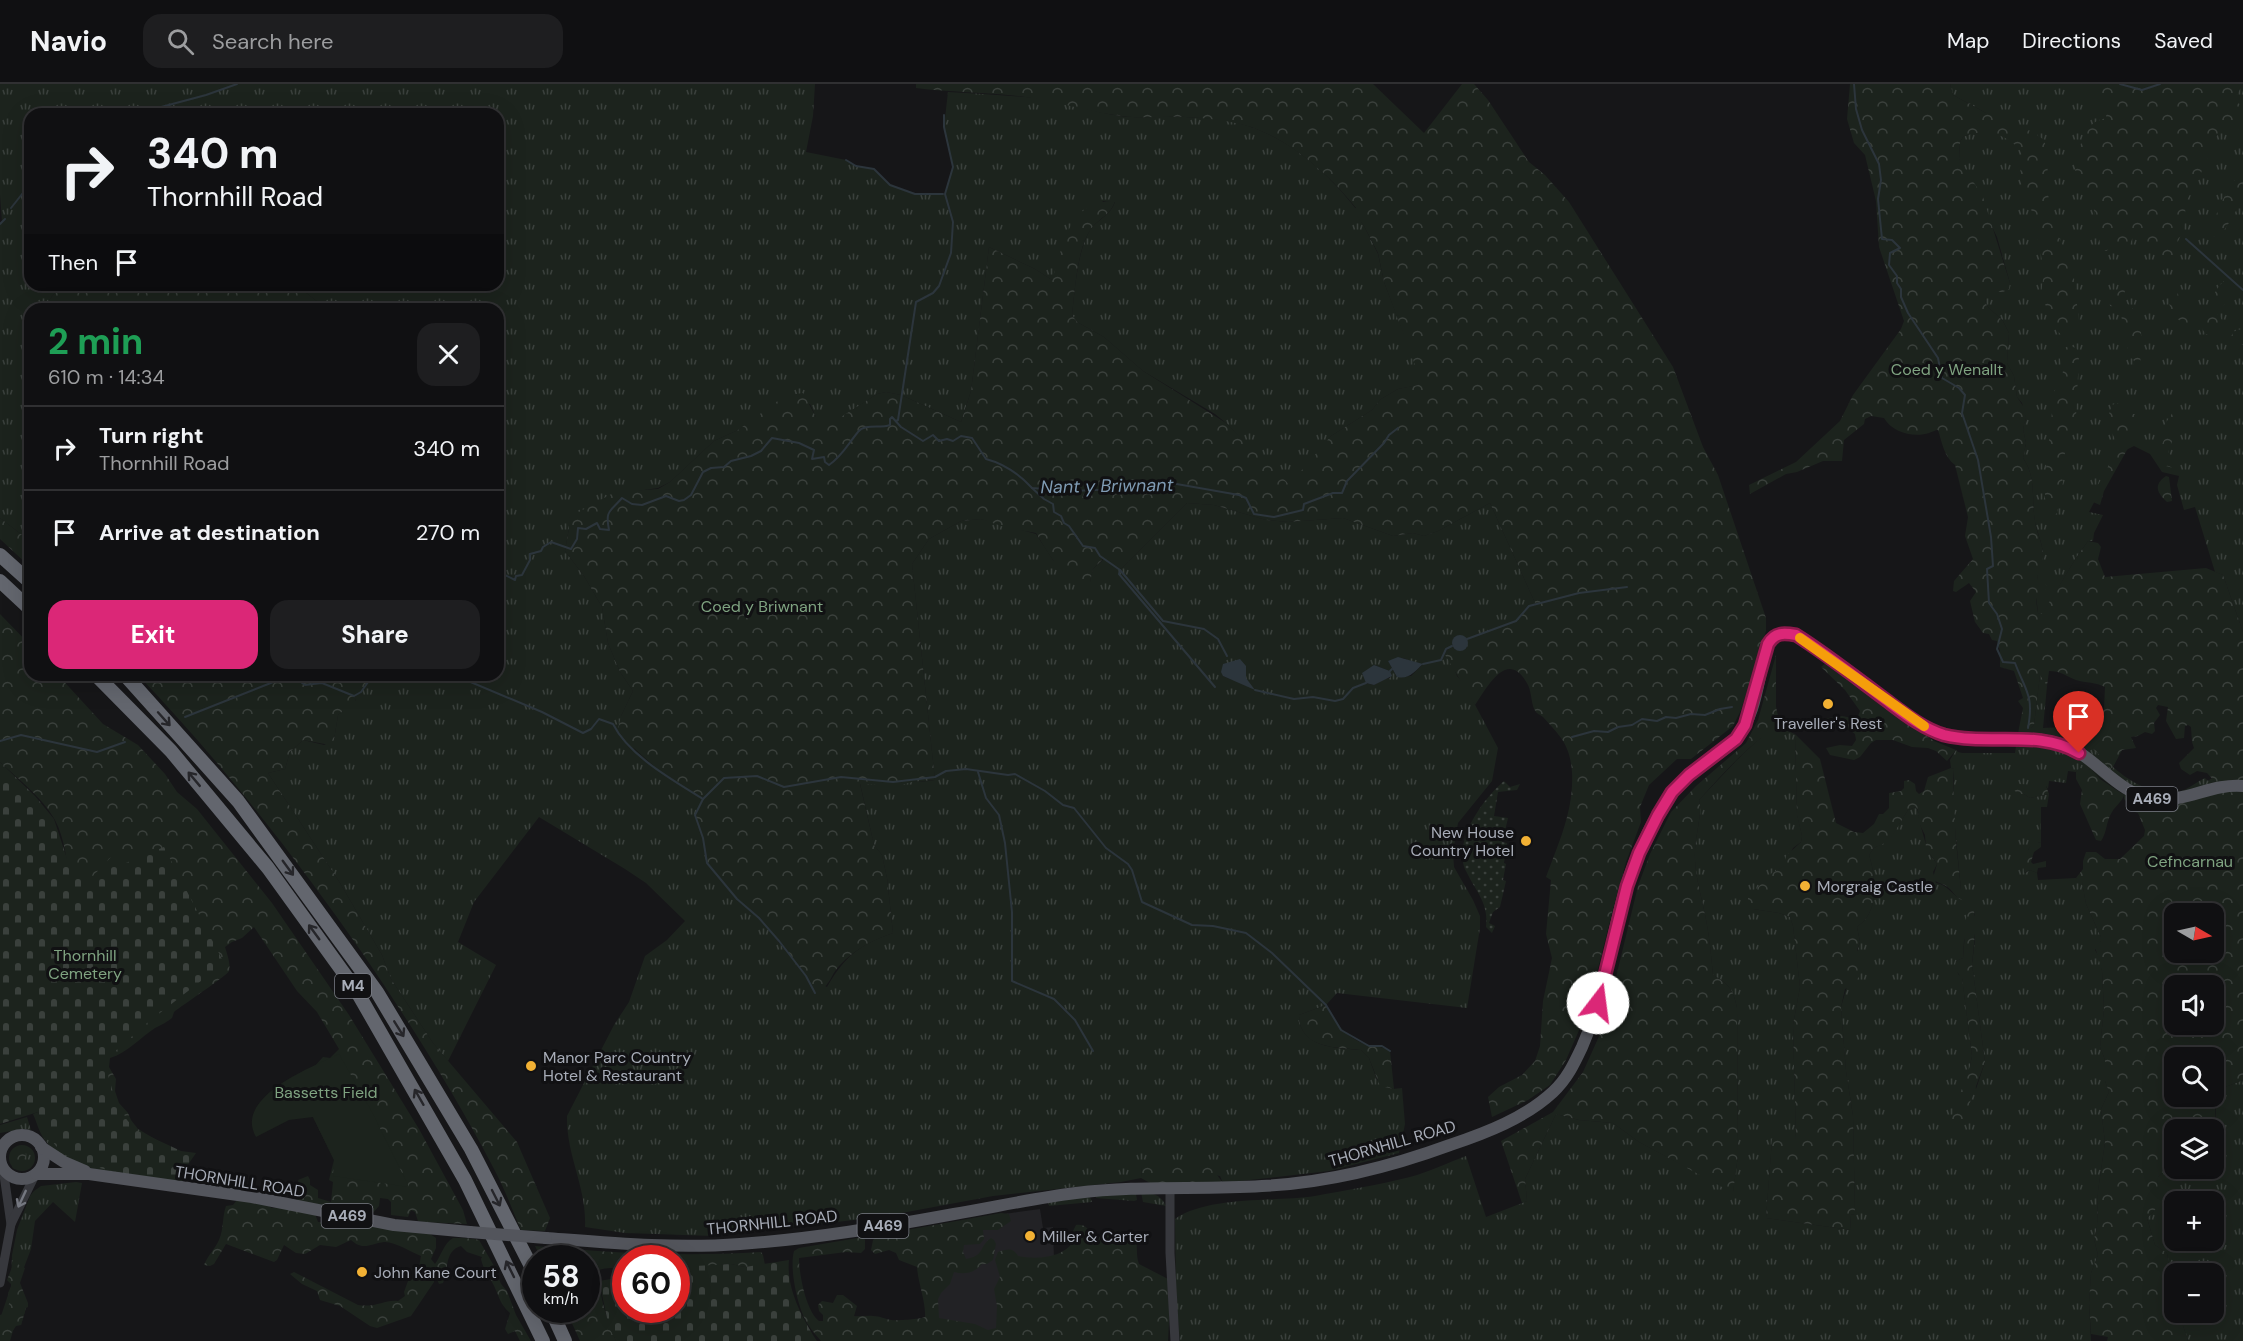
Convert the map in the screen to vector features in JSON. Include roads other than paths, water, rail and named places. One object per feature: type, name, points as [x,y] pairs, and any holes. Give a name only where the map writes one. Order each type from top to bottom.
[{"type":"highway","points":[[0,555],[24,577]]},
{"type":"highway","points":[[0,581],[24,603]]},
{"type":"highway","name":"M4","points":[[102,681],[171,751],[261,859],[356,990],[465,1180],[543,1341]]},
{"type":"highway","name":"M4","points":[[130,681],[237,801],[282,859],[377,992],[466,1139],[522,1249]]},
{"type":"highway","points":[[557,1323],[565,1341]]},
{"type":"main road","name":"THORNHILL ROAD","points":[[2,1167],[18,1179],[35,1175],[89,1174],[252,1197],[385,1223],[640,1245],[741,1244],[873,1228],[1079,1192],[1282,1185],[1331,1178],[1372,1169],[1490,1130],[1530,1109],[1557,1088],[1572,1068],[1595,1015],[1627,886],[1645,840],[1664,804],[1681,783],[1736,739],[1751,710],[1768,644],[1778,634],[1796,635],[1912,718],[1943,734],[1966,738],[2034,740],[2060,744],[2085,756],[2130,791],[2155,799],[2173,799],[2222,786],[2243,786]]},
{"type":"main road","points":[[2,1167],[2,1150],[14,1137]]},
{"type":"main road","name":"THORNHILL ROAD","points":[[0,1139],[29,1137],[64,1162],[89,1174]]},
{"type":"main road","points":[[35,1175],[44,1161],[41,1147]]},
{"type":"street","points":[[2,1167],[11,1224]]},
{"type":"street","points":[[0,1283],[11,1224],[35,1175]]},
{"type":"street","points":[[1170,1188],[1170,1253],[1175,1341]]},
{"type":"waterway","points":[[157,108],[237,84]]},
{"type":"waterway","points":[[1854,84],[1856,109],[1862,130],[1879,164],[1881,180],[1878,199],[1882,239],[1892,240],[1900,248],[1890,253],[1889,265],[1897,276],[1901,297],[1908,313],[1938,358],[1942,378],[1959,388],[1965,395],[1962,413],[1978,460],[1991,537],[1993,566],[1987,569],[1989,603],[1997,614],[2002,629],[1997,649],[2003,662],[2015,663],[2026,688],[2030,708],[2028,728]]},
{"type":"waterway","points":[[2120,84],[2142,90],[2160,84]]},
{"type":"waterway","points":[[896,421],[898,420],[916,302],[933,293],[939,286],[951,253],[953,222],[945,194],[953,167],[944,127],[944,115]]},
{"type":"waterway","points":[[846,160],[856,166],[874,169],[890,185],[915,194],[943,194]]},
{"type":"waterway","points":[[11,208],[24,192]]},
{"type":"waterway","points":[[0,224],[5,219]]},
{"type":"waterway","points":[[2186,239],[2243,290]]},
{"type":"waterway","name":"Nant y Briwnant","points":[[504,574],[515,580],[516,576],[522,575],[530,560],[530,554],[541,551],[551,542],[571,549],[577,539],[578,528],[586,529],[597,523],[600,529],[609,530],[608,515],[622,498],[632,504],[642,505],[666,496],[679,501],[684,500],[691,495],[703,472],[711,468],[724,467],[731,461],[751,456],[761,451],[772,438],[799,443],[814,450],[812,459],[824,457],[825,462],[829,465],[861,429],[890,425],[892,417],[901,427],[923,441],[933,435],[939,441],[947,439],[953,441],[961,436],[972,438],[986,459],[1011,470],[1032,488],[1072,491],[1142,488],[1171,483],[1239,495],[1246,498],[1254,514],[1274,517],[1303,510],[1304,504],[1333,493],[1342,493],[1347,481],[1398,428]]},
{"type":"waterway","points":[[1032,488],[1053,504],[1054,512],[1061,516],[1083,546],[1095,548],[1100,556],[1120,570],[1163,621],[1204,629],[1218,639],[1227,656]]},
{"type":"waterway","points":[[1120,570],[1119,574],[1215,687]]},
{"type":"waterway","points":[[1467,639],[1516,621],[1529,606],[1579,593],[1627,587]]},
{"type":"waterway","points":[[1423,664],[1441,660],[1446,649],[1452,646]]},
{"type":"waterway","points":[[185,717],[276,681]]},
{"type":"waterway","points":[[299,681],[305,685],[322,683],[354,696],[361,692],[369,681]]},
{"type":"waterway","points":[[468,681],[542,712],[583,733],[591,729],[599,719],[613,724],[620,736],[641,757],[703,799],[724,778],[757,776],[784,787],[841,777],[893,782],[935,777],[946,771],[966,769],[1015,774],[1045,791],[1063,805],[1074,808],[1106,848],[1128,864],[1142,902],[1192,925],[1213,926],[1246,933],[1272,953],[1326,1005],[1341,1030],[1369,1046],[1382,1046],[1390,1051]]},
{"type":"waterway","points":[[1255,690],[1294,699],[1313,697],[1335,701],[1343,699],[1353,688],[1366,683]]},
{"type":"waterway","points":[[1572,737],[1594,731],[1608,732],[1618,727],[1632,725],[1642,719],[1657,721],[1666,717],[1705,715],[1732,707]]},
{"type":"waterway","points":[[0,741],[21,735],[97,752],[125,742]]},
{"type":"waterway","points":[[978,772],[986,798],[999,815],[1005,843],[1012,912],[1012,981],[1054,999],[1075,1020],[1093,1051]]},
{"type":"waterway","points":[[703,799],[695,815],[703,838],[707,863],[737,899],[759,918],[779,941],[806,976],[815,993]]},
{"type":"place","name":"Traveller's Rest","points":[[1828,704]]},
{"type":"place","name":"New House Country Hotel","points":[[1526,841]]},
{"type":"place","name":"Morgraig Castle","points":[[1805,886]]},
{"type":"place","name":"Manor Parc Country Hotel & Restaurant","points":[[531,1066]]},
{"type":"place","name":"Miller & Carter","points":[[1030,1236]]},
{"type":"place","name":"John Kane Court","points":[[362,1272]]},
{"type":"park label","name":"Coed y Wenallt","points":[[1947,369]]},
{"type":"park label","name":"Coed y Briwnant","points":[[762,606]]},
{"type":"park label","name":"Cefncarnau","points":[[2190,861]]},
{"type":"park label","name":"Thornhill Cemetery","points":[[85,964]]},
{"type":"park label","name":"Bassetts Field","points":[[326,1092]]}]
